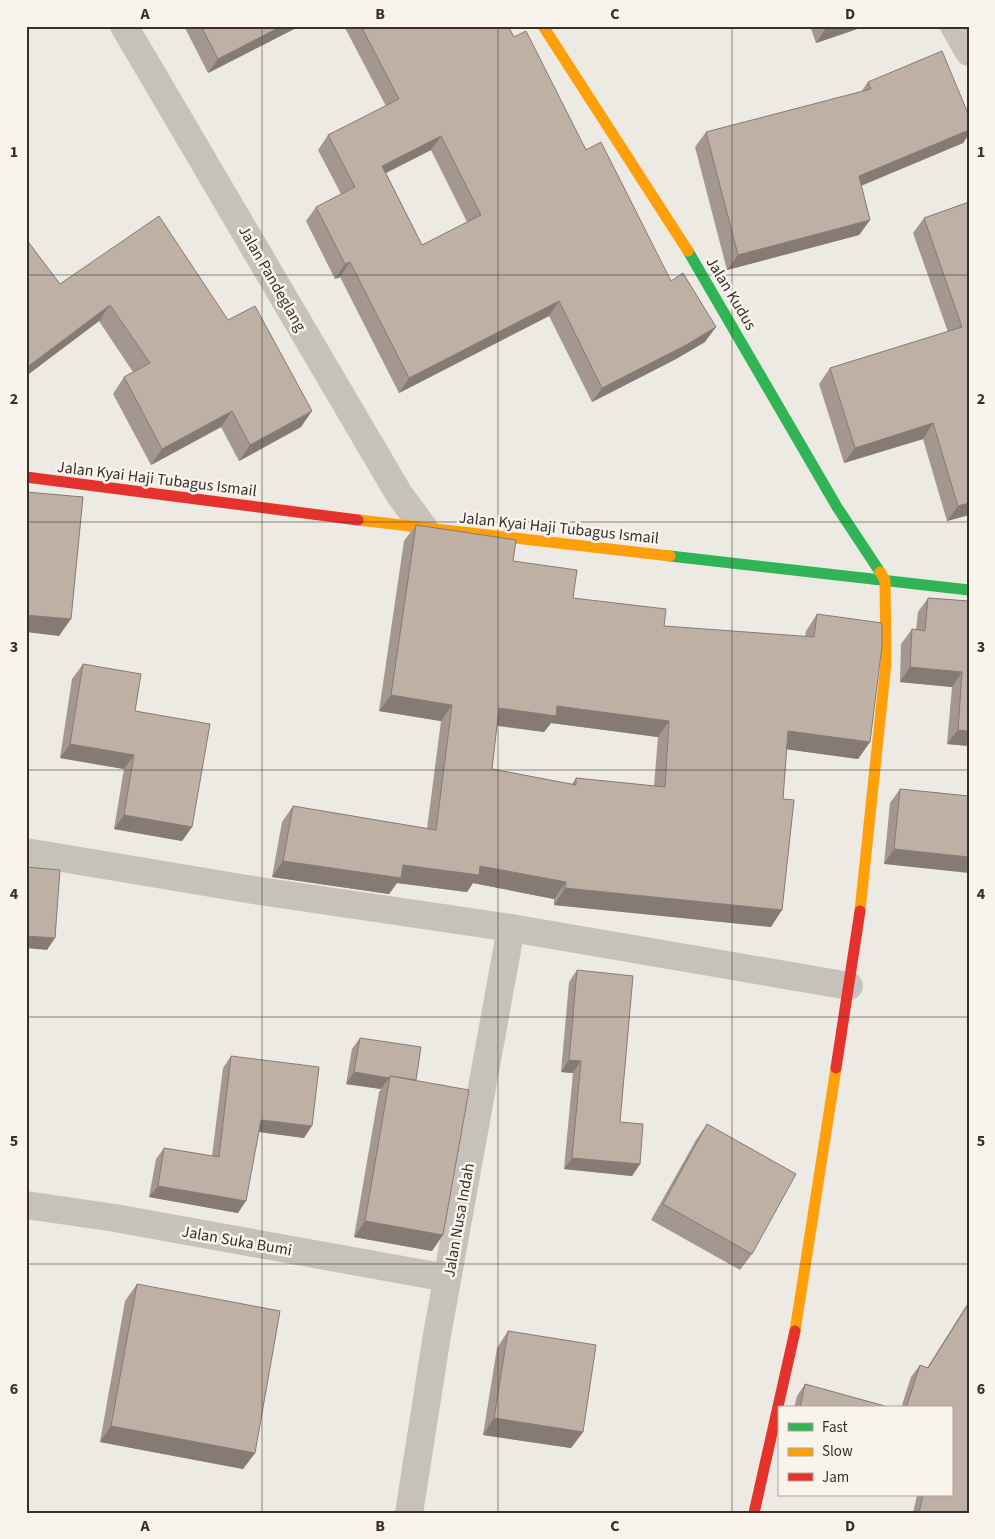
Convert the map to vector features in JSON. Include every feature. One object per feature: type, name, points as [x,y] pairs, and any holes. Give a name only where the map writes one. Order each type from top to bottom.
[{"type":"street","name":"Jalan Pandeglang","points":[[124,26],[394,485],[424,528]]},
{"type":"street","name":"Jalan Kudus","points":[[543,26],[706,280],[838,508],[885,580]]},
{"type":"street","points":[[954,26],[969,52]]},
{"type":"street","name":"Jalan Kyai Haji Tubagus Ismail","points":[[26,477],[424,528],[969,590]]},
{"type":"street","points":[[778,1406],[793,1341],[821,1172],[863,889],[886,663],[885,580]]},
{"type":"street","points":[[26,852],[253,890],[511,928],[848,986]]},
{"type":"street","name":"Jalan Nusa Indah","points":[[409,1513],[448,1278],[511,928]]},
{"type":"street","name":"Jalan Suka Bumi","points":[[26,1205],[115,1218],[448,1278]]},
{"type":"street","points":[[754,1513],[778,1407]]},
{"type":"building","points":[[201,26],[282,26],[218,59]]},
{"type":"building","points":[[361,26],[508,26],[514,37],[526,31],[586,150],[601,142],[671,281],[683,273],[716,327],[686,345],[602,388],[559,301],[409,378],[350,262],[345,264],[316,207],[355,187],[328,135],[399,99]],"holes":[[[441,136],[481,215],[422,245],[382,166]]]},
{"type":"building","points":[[942,51],[969,116],[969,130],[859,176],[870,220],[738,255],[706,132],[871,89],[868,82]]},
{"type":"building","points":[[969,202],[969,503],[958,506],[933,423],[855,448],[830,368],[962,327],[924,218]]},
{"type":"building","points":[[159,216],[228,320],[255,306],[312,411],[250,445],[232,411],[162,449],[124,377],[150,363],[110,305],[26,368],[26,239],[60,284]]},
{"type":"building","points":[[26,492],[83,497],[71,619],[26,615]]},
{"type":"building","points":[[416,525],[516,540],[513,561],[577,570],[573,598],[666,609],[664,626],[814,637],[817,614],[882,623],[882,646],[870,742],[788,731],[783,799],[794,800],[782,910],[565,888],[566,882],[480,866],[479,875],[403,865],[401,878],[283,861],[293,806],[436,830],[452,705],[391,695]],"holes":[[[557,706],[669,721],[665,787],[576,778],[576,785],[492,769],[499,708],[556,716]]]},
{"type":"building","points":[[928,598],[969,601],[969,731],[958,730],[962,672],[910,667],[912,629],[925,631]]},
{"type":"building","points":[[83,664],[141,674],[135,711],[210,724],[192,827],[124,815],[134,755],[70,744]]},
{"type":"building","points":[[900,789],[969,796],[969,857],[894,849]]},
{"type":"building","points":[[26,867],[60,870],[55,938],[26,936]]},
{"type":"building","points":[[577,970],[633,976],[620,1122],[643,1124],[640,1164],[572,1158],[581,1061],[569,1060]]},
{"type":"building","points":[[360,1038],[421,1047],[416,1080],[354,1072]]},
{"type":"building","points":[[231,1056],[319,1067],[312,1126],[261,1120],[246,1201],[158,1186],[164,1148],[219,1157]]},
{"type":"building","points":[[390,1076],[469,1090],[443,1235],[365,1221]]},
{"type":"building","points":[[707,1124],[796,1174],[752,1254],[663,1204]]},
{"type":"building","points":[[137,1284],[280,1311],[255,1453],[111,1426]]},
{"type":"building","points":[[969,1303],[969,1513],[919,1513],[923,1496],[952,1496],[952,1406],[907,1406],[920,1365],[928,1368]]},
{"type":"building","points":[[508,1331],[596,1345],[583,1432],[494,1418]]},
{"type":"building","points":[[805,1384],[885,1406],[800,1406]]},
{"type":"traffic: fast","points":[[688,251],[837,507],[880,572]]},
{"type":"traffic: fast","points":[[670,556],[969,590]]},
{"type":"traffic: slow","points":[[543,26],[688,251]]},
{"type":"traffic: slow","points":[[358,520],[670,556]]},
{"type":"traffic: slow","points":[[860,911],[886,663],[885,580],[880,572]]},
{"type":"traffic: slow","points":[[795,1331],[836,1068]]},
{"type":"traffic: jam","points":[[26,477],[358,520]]},
{"type":"traffic: jam","points":[[836,1068],[860,911]]},
{"type":"traffic: jam","points":[[778,1406],[795,1331]]},
{"type":"traffic: jam","points":[[754,1513],[778,1406]]}]
